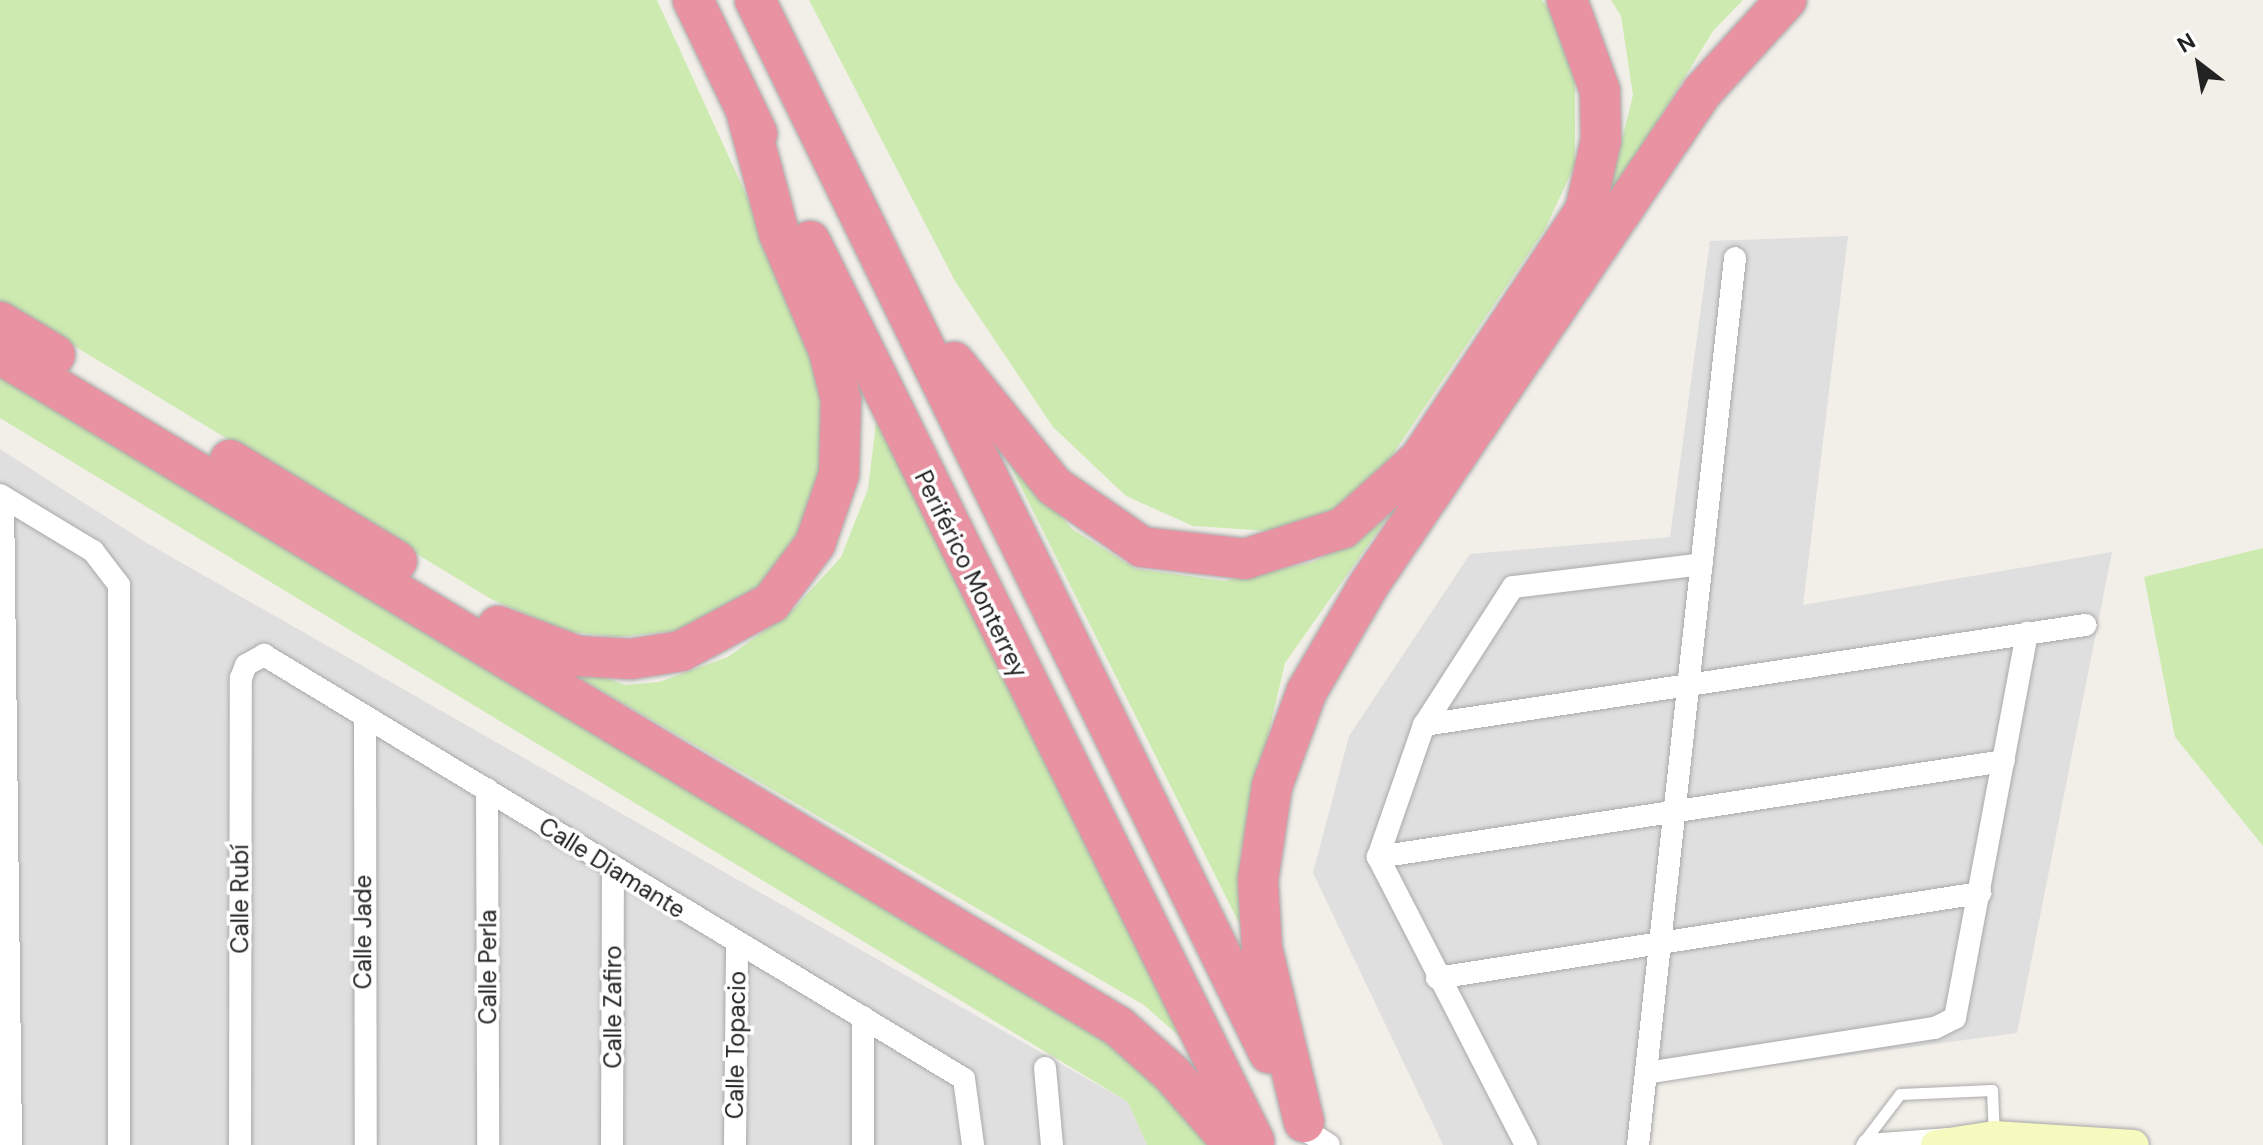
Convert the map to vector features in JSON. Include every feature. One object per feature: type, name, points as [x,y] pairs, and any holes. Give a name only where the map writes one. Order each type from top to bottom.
[{"type":"highway","name":"Periférico Monterrey","points":[[693,0],[1256,1145]]},
{"type":"highway","points":[[755,0],[1315,1136]]},
{"type":"highway","points":[[869,232],[987,410],[1054,486],[1096,519],[1142,547],[1192,558],[1245,559],[1296,549],[1354,520],[1420,459],[1574,233],[1593,188],[1602,115],[1589,45],[1567,0]]},
{"type":"highway","points":[[1315,1136],[1258,914],[1265,816],[1296,715],[1368,586],[1702,92],[1786,0]]},
{"type":"highway","points":[[0,322],[528,641],[605,659],[681,651],[751,619],[788,585],[826,522],[843,450],[836,375],[779,233],[746,111]]},
{"type":"highway","points":[[0,354],[1118,1026],[1204,1106],[1234,1145]]},
{"type":"street","points":[[1638,1145],[1735,258]]},
{"type":"street","points":[[2,496],[11,1145]]},
{"type":"street","points":[[2,496],[93,551],[119,585],[119,1145]]},
{"type":"street","points":[[1526,1145],[1437,978],[1378,857],[1424,725],[1513,587],[1702,564]]},
{"type":"street","points":[[1424,725],[2085,625]]},
{"type":"street","points":[[1646,1073],[1945,1024],[1960,1007],[2027,633]]},
{"type":"street","name":"Calle Diamante","points":[[254,657],[276,658],[365,718],[487,789],[737,945],[863,1017],[969,1086],[973,1145]]},
{"type":"street","name":"Calle Rubí","points":[[240,1145],[241,678],[254,657]]},
{"type":"street","name":"Calle Jade","points":[[365,718],[366,1145]]},
{"type":"street","points":[[1378,857],[1675,814],[2004,761]]},
{"type":"street","name":"Calle Perla","points":[[487,789],[488,1145]]},
{"type":"street","name":"Calle Zafiro","points":[[612,1145],[613,870]]},
{"type":"street","points":[[1437,978],[1660,946],[1980,893]]},
{"type":"street","name":"Calle Topacio","points":[[735,1145],[737,945]]},
{"type":"street","points":[[863,1017],[863,1145]]},
{"type":"street","points":[[1045,1068],[1052,1145]]},
{"type":"street","points":[[1868,1145],[1994,1140],[2134,1145]]},
{"type":"lane","points":[[1861,1145],[1900,1094],[1992,1090],[1994,1140]]},
{"type":"shaded area","points":[[1848,236],[1803,605],[2112,552],[2017,1033],[1658,1081],[1650,1145],[1443,1145],[1313,873],[1349,736],[1470,554],[1670,537],[1710,241]]},
{"type":"shaded area","points":[[0,449],[145,542],[1128,1102],[1147,1145],[0,1145]]},
{"type":"green space","points":[[0,0],[657,0],[806,325],[828,405],[828,477],[777,574],[733,608],[680,630],[617,637],[565,631],[491,599],[0,301]]},
{"type":"green space","points":[[809,0],[1542,0],[1558,19],[1575,82],[1575,165],[1545,229],[1374,482],[1328,513],[1268,531],[1193,526],[1126,496],[1053,427],[955,281]]},
{"type":"green space","points":[[1611,0],[1743,0],[1713,31],[1605,208],[1633,95],[1621,16]]},
{"type":"green space","points":[[0,375],[1123,1044],[1216,1145],[1147,1145],[1128,1102],[0,418]]},
{"type":"green space","points":[[878,406],[1187,1043],[1144,1005],[526,647],[625,685],[659,682],[728,657],[793,610],[841,557],[868,489]]},
{"type":"green space","points":[[1004,453],[1072,529],[1136,569],[1225,581],[1314,562],[1387,518],[1285,663],[1240,856],[1251,947]]},
{"type":"green space","points":[[2263,548],[2263,846],[2175,737],[2144,577]]}]
